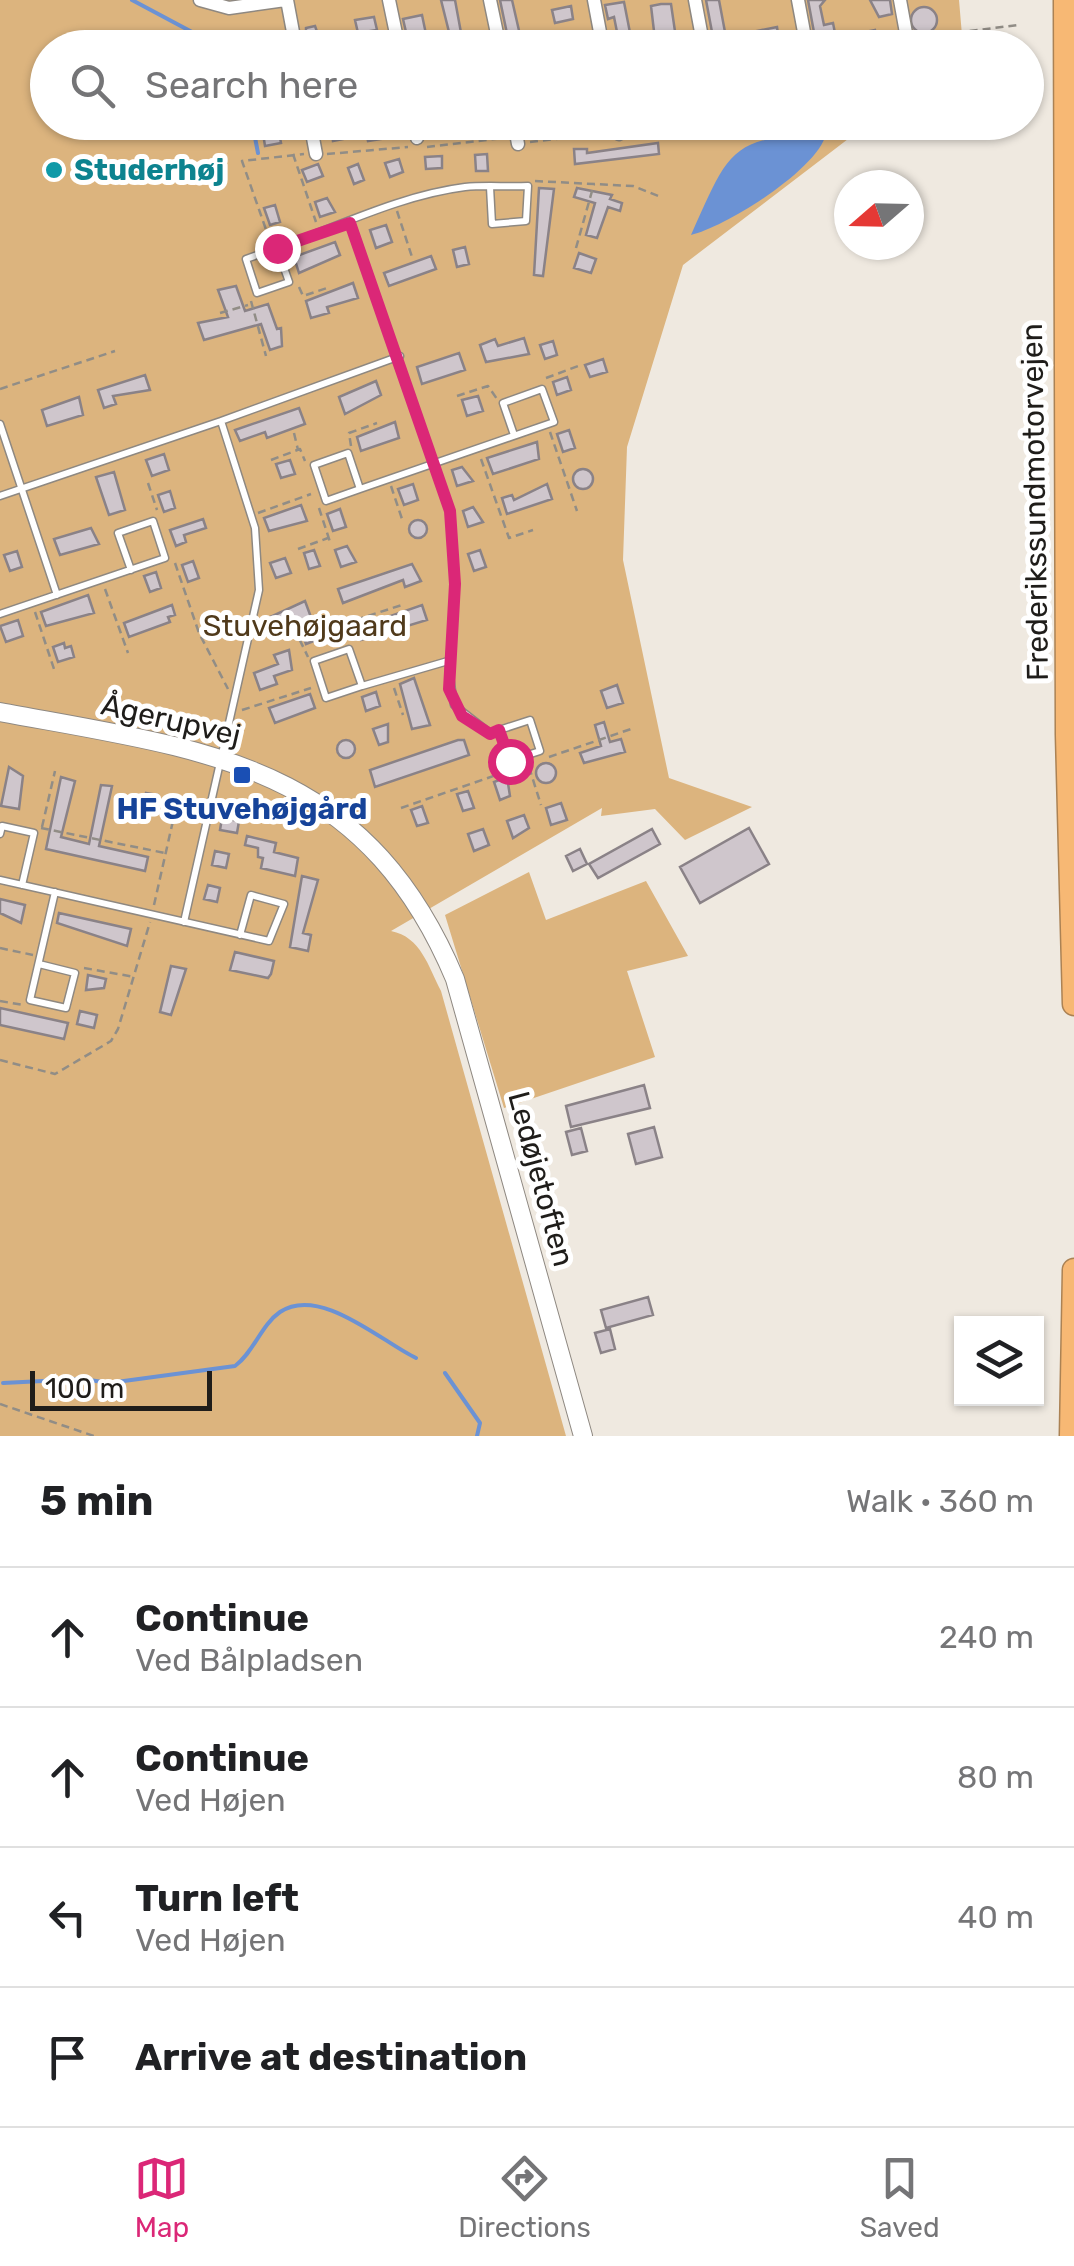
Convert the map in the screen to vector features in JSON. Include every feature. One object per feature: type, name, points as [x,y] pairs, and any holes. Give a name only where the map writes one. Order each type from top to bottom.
[{"type":"highway","name":"Frederikssundmotorvejen","points":[[1064,0],[1067,697],[1074,1004]]},
{"type":"highway","points":[[1072,1436],[1074,1270]]},
{"type":"street","points":[[200,0],[230,8],[286,0],[292,30]]},
{"type":"street","points":[[389,0],[395,30]]},
{"type":"street","points":[[490,0],[496,30]]},
{"type":"street","points":[[594,0],[600,30]]},
{"type":"street","points":[[695,0],[701,30]]},
{"type":"street","points":[[798,0],[804,30]]},
{"type":"street","points":[[900,0],[905,30]]},
{"type":"street","points":[[313,140],[316,154]]},
{"type":"street","points":[[517,140],[518,144]]},
{"type":"street","name":"Ågerupvej","points":[[0,712],[220,756],[271,775],[343,822],[401,880],[438,938]]},
{"type":"street","name":"Ledøjetoften","points":[[438,938],[469,1022],[584,1436]]},
{"type":"lane","points":[[275,249],[289,282],[257,292],[246,259],[396,206],[446,191],[490,187],[526,186],[526,220],[492,224],[490,187]]},
{"type":"lane","points":[[350,223],[400,356],[450,511],[454,548],[449,661],[454,705],[490,734],[499,730],[530,720],[540,751],[510,761],[499,730]]},
{"type":"lane","points":[[0,496],[400,356]]},
{"type":"lane","points":[[360,488],[348,453],[315,468],[325,500],[514,436],[554,422],[541,390],[503,403],[514,436]]},
{"type":"lane","points":[[184,922],[259,590],[251,515],[220,421]]},
{"type":"lane","points":[[0,424],[57,595]]},
{"type":"lane","points":[[0,614],[102,580],[165,558],[152,521],[118,533],[130,570]]},
{"type":"lane","points":[[362,686],[349,649],[314,661],[326,698],[449,661]]},
{"type":"lane","points":[[0,834],[2,826],[34,833],[22,885]]},
{"type":"lane","points":[[0,880],[270,942],[284,904],[251,895],[240,935]]},
{"type":"lane","points":[[39,961],[74,972],[66,1008],[30,1000],[39,961],[55,892]]},
{"type":"path","points":[[973,30],[1018,25]]},
{"type":"path","points":[[275,249],[242,161],[417,142],[465,145],[494,140]]},
{"type":"path","points":[[510,140],[518,144],[539,140]]},
{"type":"path","points":[[292,154],[320,233]]},
{"type":"path","points":[[526,186],[539,180],[633,186],[661,198]]},
{"type":"path","points":[[576,248],[594,184]]},
{"type":"path","points":[[396,206],[412,257]]},
{"type":"path","points":[[285,283],[299,287],[302,296],[330,287]]},
{"type":"path","points":[[220,313],[249,304],[257,292]]},
{"type":"path","points":[[249,304],[266,356]]},
{"type":"path","points":[[0,389],[115,351]]},
{"type":"path","points":[[541,390],[546,377],[582,364]]},
{"type":"path","points":[[457,396],[488,386],[503,403]]},
{"type":"path","points":[[348,453],[350,433],[377,424]]},
{"type":"path","points":[[548,424],[577,512]]},
{"type":"path","points":[[294,433],[298,450],[315,468]]},
{"type":"path","points":[[477,448],[508,538],[533,530]]},
{"type":"path","points":[[272,460],[298,450]]},
{"type":"path","points":[[388,479],[403,522]]},
{"type":"path","points":[[148,483],[157,510],[152,521]]},
{"type":"path","points":[[251,515],[322,490]]},
{"type":"path","points":[[325,500],[319,508],[330,545]]},
{"type":"path","points":[[298,549],[328,538]]},
{"type":"path","points":[[165,558],[178,568],[199,632],[234,700]]},
{"type":"path","points":[[102,580],[128,653]]},
{"type":"path","points":[[32,603],[54,672]]},
{"type":"path","points":[[349,649],[355,641],[349,622],[406,604]]},
{"type":"path","points":[[294,628],[302,654],[314,661]]},
{"type":"path","points":[[390,677],[403,715]]},
{"type":"path","points":[[230,714],[322,684]]},
{"type":"path","points":[[525,756],[542,806]]},
{"type":"path","points":[[34,833],[42,827],[54,770]]},
{"type":"path","points":[[0,1060],[55,1074],[111,1041],[136,978],[179,794]]},
{"type":"path","points":[[42,827],[166,853]]},
{"type":"path","points":[[0,948],[39,961]]},
{"type":"path","points":[[74,972],[85,968],[136,978]]},
{"type":"path","points":[[0,1001],[21,1006],[30,1000]]},
{"type":"path","points":[[0,1404],[94,1436]]},
{"type":"green space","name":"Stuvehøjgaard","points":[[0,0],[959,0],[962,30],[30,30],[30,140],[847,140],[683,265],[627,447],[623,560],[669,778],[752,807],[685,840],[655,809],[601,816],[602,808],[391,931],[417,946],[441,991],[566,1436],[0,1436]]},
{"type":"green space","points":[[529,872],[546,920],[646,881],[688,956],[627,971],[655,1057],[504,1108],[445,915]]},
{"type":"water","points":[[766,140],[823,140],[806,163],[769,195],[726,221],[691,235],[725,167],[750,145]]},
{"type":"building","points":[[441,0],[455,0],[461,30],[448,30]]},
{"type":"building","points":[[500,0],[512,0],[519,30],[506,30]]},
{"type":"building","points":[[706,0],[719,0],[725,30],[712,30]]},
{"type":"building","points":[[808,0],[825,0],[820,6],[824,25],[833,23],[834,30],[814,30]]},
{"type":"building","points":[[870,0],[890,0],[892,14],[879,17]]},
{"type":"building","points":[[624,2],[629,30],[617,30],[614,17],[608,19],[605,5]]},
{"type":"building","points":[[671,4],[675,30],[654,30],[651,6]]},
{"type":"building","points":[[571,6],[573,19],[555,23],[552,10]]},
{"type":"building","points":[[919,8],[929,8],[936,15],[932,30],[916,30],[912,25],[912,15]]},
{"type":"building","points":[[422,15],[425,30],[406,30],[403,19]]},
{"type":"building","points":[[374,17],[377,30],[357,30],[355,20]]},
{"type":"building","points":[[264,140],[280,140],[281,143],[265,146]]},
{"type":"building","points":[[658,143],[659,154],[575,164],[574,149],[587,149],[587,153]]},
{"type":"building","points":[[487,154],[488,171],[476,171],[475,155]]},
{"type":"building","points":[[442,156],[442,168],[426,169],[425,157]]},
{"type":"building","points":[[399,159],[403,172],[390,177],[385,163]]},
{"type":"building","points":[[318,164],[323,176],[307,182],[302,170]]},
{"type":"building","points":[[358,164],[364,180],[354,184],[348,168]]},
{"type":"building","points":[[539,188],[554,189],[543,276],[534,275]]},
{"type":"building","points":[[577,188],[612,195],[610,199],[622,203],[620,211],[608,207],[597,238],[586,235],[595,203],[574,197]]},
{"type":"building","points":[[327,198],[335,212],[320,217],[315,202]]},
{"type":"building","points":[[275,205],[280,222],[270,225],[264,208]]},
{"type":"building","points":[[386,225],[392,242],[376,248],[370,230]]},
{"type":"building","points":[[335,242],[340,255],[299,273],[294,257]]},
{"type":"building","points":[[465,247],[469,264],[457,267],[453,250]]},
{"type":"building","points":[[579,253],[596,259],[591,273],[574,268]]},
{"type":"building","points":[[431,256],[436,269],[389,286],[384,273]]},
{"type":"building","points":[[353,283],[358,298],[327,307],[329,313],[311,318],[306,301]]},
{"type":"building","points":[[236,286],[245,311],[268,304],[277,329],[281,328],[282,346],[270,350],[261,324],[204,340],[198,323],[228,317],[218,290]]},
{"type":"building","points":[[524,338],[529,354],[486,362],[480,345],[495,339],[498,346]]},
{"type":"building","points":[[553,341],[557,355],[545,359],[540,345]]},
{"type":"building","points":[[459,353],[465,370],[422,384],[417,367]]},
{"type":"building","points":[[603,359],[607,372],[590,377],[585,365]]},
{"type":"building","points":[[145,375],[150,390],[113,396],[116,404],[104,408],[98,390]]},
{"type":"building","points":[[567,377],[571,390],[557,395],[553,382]]},
{"type":"building","points":[[376,381],[381,395],[345,414],[339,397]]},
{"type":"building","points":[[478,396],[483,411],[467,416],[462,400]]},
{"type":"building","points":[[79,397],[83,415],[47,426],[42,410]]},
{"type":"building","points":[[299,408],[305,424],[267,438],[265,432],[240,441],[235,430]]},
{"type":"building","points":[[395,422],[399,438],[361,451],[357,437]]},
{"type":"building","points":[[569,430],[575,448],[563,452],[557,434]]},
{"type":"building","points":[[537,442],[539,459],[493,474],[487,458]]},
{"type":"building","points":[[164,454],[169,470],[152,476],[146,460]]},
{"type":"building","points":[[290,460],[295,474],[281,478],[276,464]]},
{"type":"building","points":[[462,467],[473,481],[457,486],[452,470]]},
{"type":"building","points":[[579,469],[587,469],[593,479],[587,489],[579,489],[573,483],[573,475]]},
{"type":"building","points":[[114,472],[125,510],[109,515],[96,477]]},
{"type":"building","points":[[413,484],[418,500],[404,505],[398,489]]},
{"type":"building","points":[[547,484],[552,499],[507,514],[502,498],[512,495],[514,500]]},
{"type":"building","points":[[170,491],[175,508],[164,512],[158,495]]},
{"type":"building","points":[[301,505],[307,521],[269,531],[264,518]]},
{"type":"building","points":[[473,507],[483,522],[468,527],[463,511]]},
{"type":"building","points":[[340,509],[346,527],[333,531],[327,514]]},
{"type":"building","points":[[203,519],[206,528],[184,535],[186,542],[176,546],[170,530]]},
{"type":"building","points":[[418,520],[427,529],[418,538],[409,529]]},
{"type":"building","points":[[91,528],[99,544],[60,555],[54,539]]},
{"type":"building","points":[[347,546],[356,562],[341,567],[335,550]]},
{"type":"building","points":[[314,550],[320,566],[309,569],[304,553]]},
{"type":"building","points":[[480,550],[486,567],[474,571],[468,554]]},
{"type":"building","points":[[17,551],[22,567],[10,571],[4,555]]},
{"type":"building","points":[[285,558],[291,573],[276,578],[270,563]]},
{"type":"building","points":[[193,561],[199,578],[188,582],[182,565]]},
{"type":"building","points":[[412,564],[421,581],[405,587],[403,580],[343,603],[338,589]]},
{"type":"building","points":[[156,572],[161,588],[150,592],[144,576]]},
{"type":"building","points":[[88,595],[94,613],[46,626],[41,612]]},
{"type":"building","points":[[305,601],[319,639],[306,644],[300,627],[272,636],[266,619]]},
{"type":"building","points":[[172,605],[175,615],[168,617],[170,622],[129,637],[124,623]]},
{"type":"building","points":[[422,605],[427,620],[361,640],[356,628]]},
{"type":"building","points":[[18,620],[23,636],[6,642],[0,626]]},
{"type":"building","points":[[64,643],[65,648],[71,646],[74,657],[58,662],[53,647]]},
{"type":"building","points":[[289,650],[292,670],[274,676],[277,684],[260,690],[254,673],[278,664],[274,655]]},
{"type":"building","points":[[414,678],[430,725],[412,729],[400,684]]},
{"type":"building","points":[[617,685],[623,703],[607,708],[601,691]]},
{"type":"building","points":[[376,692],[380,706],[366,711],[362,697]]},
{"type":"building","points":[[310,694],[315,708],[275,723],[269,708]]},
{"type":"building","points":[[604,722],[610,742],[621,739],[625,752],[584,763],[580,753],[601,746],[595,725]]},
{"type":"building","points":[[388,724],[388,742],[379,745],[373,729]]},
{"type":"building","points":[[346,740],[355,749],[346,758],[337,749]]},
{"type":"building","points":[[464,740],[469,755],[375,787],[370,770]]},
{"type":"building","points":[[546,763],[556,773],[546,783],[536,773]]},
{"type":"building","points":[[9,767],[23,776],[19,809],[1,806]]},
{"type":"building","points":[[61,777],[75,781],[61,837],[89,844],[101,785],[112,786],[99,846],[148,857],[145,871],[46,849]]},
{"type":"building","points":[[507,777],[510,796],[500,800],[494,782]]},
{"type":"building","points":[[468,791],[474,808],[463,811],[457,794]]},
{"type":"building","points":[[146,793],[158,795],[155,811],[143,809]]},
{"type":"building","points":[[561,803],[567,820],[551,825],[546,808]]},
{"type":"building","points":[[422,806],[428,823],[417,826],[411,810]]},
{"type":"building","points":[[524,815],[529,828],[513,838],[507,821]]},
{"type":"building","points":[[222,818],[239,821],[237,833],[220,830]]},
{"type":"building","points":[[749,828],[769,864],[700,903],[680,867]]},
{"type":"building","points":[[483,829],[489,845],[474,851],[468,834]]},
{"type":"building","points":[[652,829],[660,844],[598,878],[589,864]]},
{"type":"building","points":[[247,836],[276,843],[274,852],[298,858],[295,876],[261,868],[263,858],[258,857],[258,848],[245,845]]},
{"type":"building","points":[[580,849],[587,864],[573,871],[566,856]]},
{"type":"building","points":[[215,851],[229,854],[226,868],[212,865]]},
{"type":"building","points":[[302,876],[318,880],[303,933],[311,935],[308,951],[290,947]]},
{"type":"building","points":[[208,885],[220,888],[217,902],[204,899]]},
{"type":"building","points":[[0,899],[25,905],[21,923],[0,913]]},
{"type":"building","points":[[59,913],[131,929],[127,946],[57,923]]},
{"type":"building","points":[[235,952],[274,961],[271,974],[268,978],[230,970]]},
{"type":"building","points":[[171,966],[186,969],[171,1015],[160,1012]]},
{"type":"building","points":[[88,975],[106,979],[104,988],[86,990]]},
{"type":"building","points":[[0,1008],[68,1023],[64,1039],[0,1025]]},
{"type":"building","points":[[80,1011],[97,1015],[94,1028],[77,1024]]},
{"type":"building","points":[[644,1085],[650,1108],[571,1127],[566,1106]]},
{"type":"building","points":[[654,1127],[662,1157],[636,1164],[628,1134]]},
{"type":"building","points":[[581,1128],[587,1151],[572,1155],[566,1132]]},
{"type":"building","points":[[648,1297],[653,1315],[606,1328],[601,1310]]},
{"type":"building","points":[[610,1329],[615,1349],[601,1353],[595,1333]]},
{"type":"waterway","points":[[132,0],[188,30]]},
{"type":"waterway","points":[[255,140],[258,153]]},
{"type":"waterway","points":[[3,1383],[83,1379],[109,1383],[235,1366],[273,1317],[296,1306],[332,1310],[416,1358]]},
{"type":"waterway","points":[[445,1373],[480,1423],[477,1436]]},
{"type":"place","name":"Studerhøj","points":[[54,170]]},
{"type":"place","name":"HF Stuvehøjgård","points":[[242,775]]},
{"type":"route","points":[[277,248],[350,223],[400,356],[450,511],[455,584],[449,689],[462,716],[490,734],[499,730],[510,761]]}]
